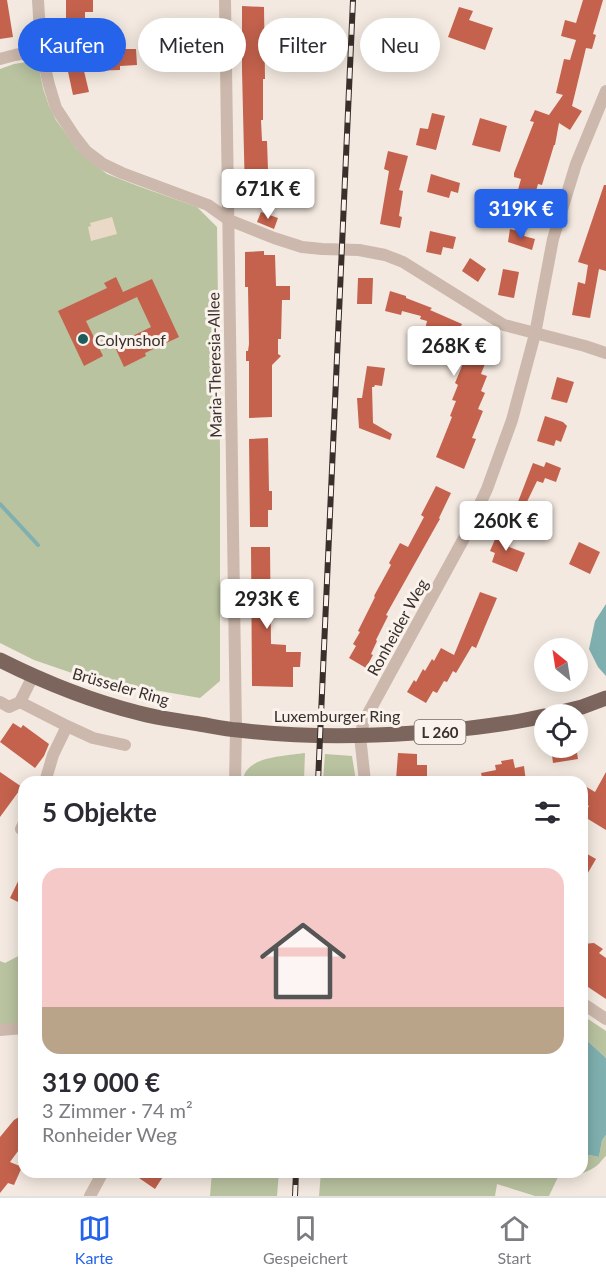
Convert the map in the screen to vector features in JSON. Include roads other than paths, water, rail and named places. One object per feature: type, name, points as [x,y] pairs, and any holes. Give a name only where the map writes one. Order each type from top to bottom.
[{"type":"main road","name":"Brüsseler Ring","points":[[0,660],[65,690],[139,713],[236,730]]},
{"type":"main road","points":[[588,705],[606,698]]},
{"type":"main road","name":"Luxemburger Ring","points":[[236,730],[360,736],[438,732],[534,718]]},
{"type":"street","points":[[38,0],[39,18]]},
{"type":"street","name":"Maria-Theresia-Allee","points":[[225,0],[235,776]]},
{"type":"street","points":[[0,59],[18,54]]},
{"type":"street","points":[[45,72],[56,108],[86,151],[103,164],[208,205],[229,220],[274,238],[302,247],[359,250],[385,255],[404,262],[504,325],[606,353]]},
{"type":"street","name":"Ronheider Weg","points":[[360,736],[364,721],[464,540],[487,489],[512,420],[535,334],[553,239],[576,164],[606,91]]},
{"type":"street","points":[[0,702],[9,707],[20,702],[33,676]]},
{"type":"street","points":[[20,702],[93,738],[125,745]]},
{"type":"street","points":[[47,776],[53,755],[67,726]]},
{"type":"street","points":[[360,736],[364,776]]},
{"type":"street","points":[[588,1007],[606,1019]]},
{"type":"street","points":[[0,1030],[18,1028]]},
{"type":"street","points":[[90,1196],[100,1178]]},
{"type":"water","points":[[606,604],[606,676],[598,667],[589,649],[595,621]]},
{"type":"water","points":[[588,1042],[606,1058],[606,1135],[602,1140],[599,1157],[589,1155]]},
{"type":"waterway","points":[[0,504],[38,545]]},
{"type":"railway","points":[[318,776],[353,0]]},
{"type":"railway","points":[[295,1196],[296,1178]]},
{"type":"place","name":"Colynshof","points":[[83,339]]}]
